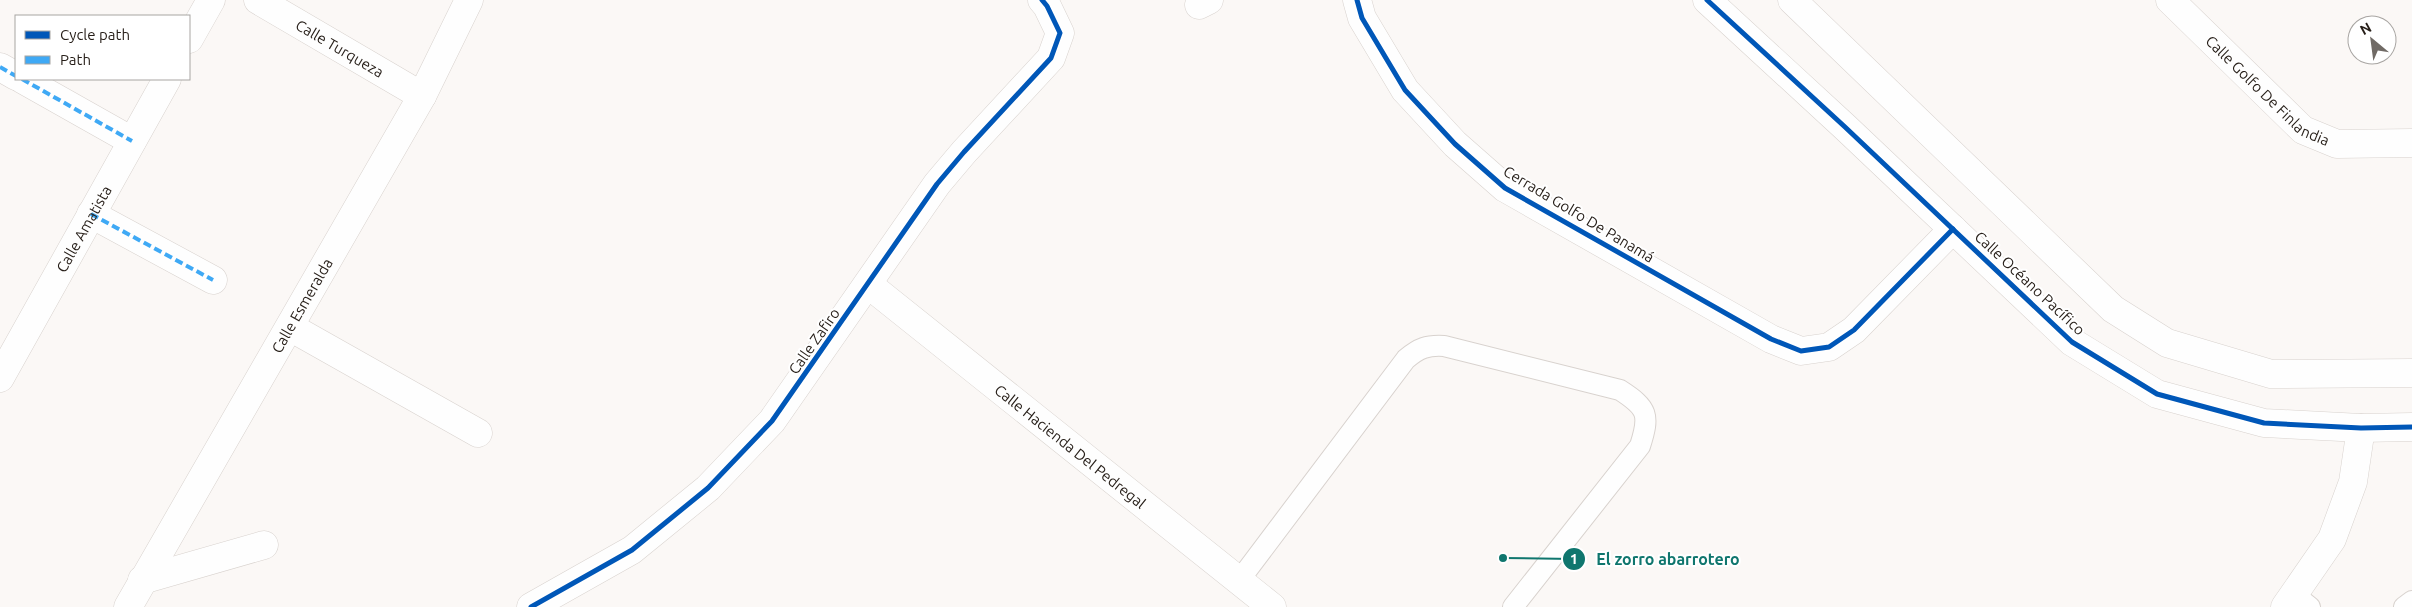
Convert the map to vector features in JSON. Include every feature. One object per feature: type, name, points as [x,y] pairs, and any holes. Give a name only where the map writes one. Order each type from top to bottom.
[{"type":"street","points":[[190,37],[211,0]]},
{"type":"street","name":"Calle Turqueza","points":[[258,0],[422,96]]},
{"type":"street","name":"Calle Esmeralda","points":[[128,607],[422,96],[469,0]]},
{"type":"street","name":"Calle Zafiro","points":[[531,607],[632,550],[708,488],[772,421],[869,285],[937,184],[1051,58],[1060,33],[1047,6],[1042,0]]},
{"type":"street","name":"Cerrada Golfo De Panamá","points":[[1357,0],[1362,18],[1404,90],[1455,144],[1505,188],[1770,339],[1801,351],[1829,347],[1854,330],[1953,229]]},
{"type":"street","name":"Calle Océano Pacífico","points":[[1707,0],[2072,342],[2157,394],[2264,423],[2361,428],[2412,428]]},
{"type":"street","points":[[1792,0],[2113,309],[2167,343],[2271,374],[2412,373]]},
{"type":"street","name":"Calle Golfo De Finlandia","points":[[2170,0],[2303,130],[2337,144],[2412,143]]},
{"type":"street","points":[[0,66],[15,75]]},
{"type":"street","points":[[24,80],[132,141]]},
{"type":"street","name":"Calle Amatista","points":[[0,378],[166,80]]},
{"type":"street","points":[[92,214],[213,280]]},
{"type":"street","name":"Calle Hacienda Del Pedregal","points":[[869,285],[1238,582],[1272,607]]},
{"type":"street","points":[[290,328],[478,433]]},
{"type":"street","points":[[2297,603],[2332,539],[2353,482],[2361,428]]},
{"type":"street","points":[[142,580],[264,545]]},
{"type":"lane","points":[[1238,582],[1406,359],[1417,350],[1430,345],[1444,346],[1620,390],[1640,403],[1647,424],[1640,446],[1513,607]]},
{"type":"lane","points":[[2404,607],[2412,601]]},
{"type":"marked path","points":[[0,67],[15,75]]},
{"type":"marked path","points":[[24,80],[132,141]]},
{"type":"marked path","points":[[91,214],[213,280]]},
{"type":"cycle path","points":[[531,607],[632,550],[708,488],[772,421],[937,184],[1051,58],[1060,33],[1047,6],[1042,0]]},
{"type":"cycle path","points":[[1357,0],[1362,18],[1405,90],[1455,144],[1505,188],[1771,339],[1801,351],[1829,347],[1854,330],[1953,229]]},
{"type":"cycle path","points":[[1707,0],[1845,127],[2072,342],[2157,394],[2264,423],[2361,428],[2412,427]]},
{"type":"place","name":"El zorro abarrotero","points":[[1503,558]]}]
